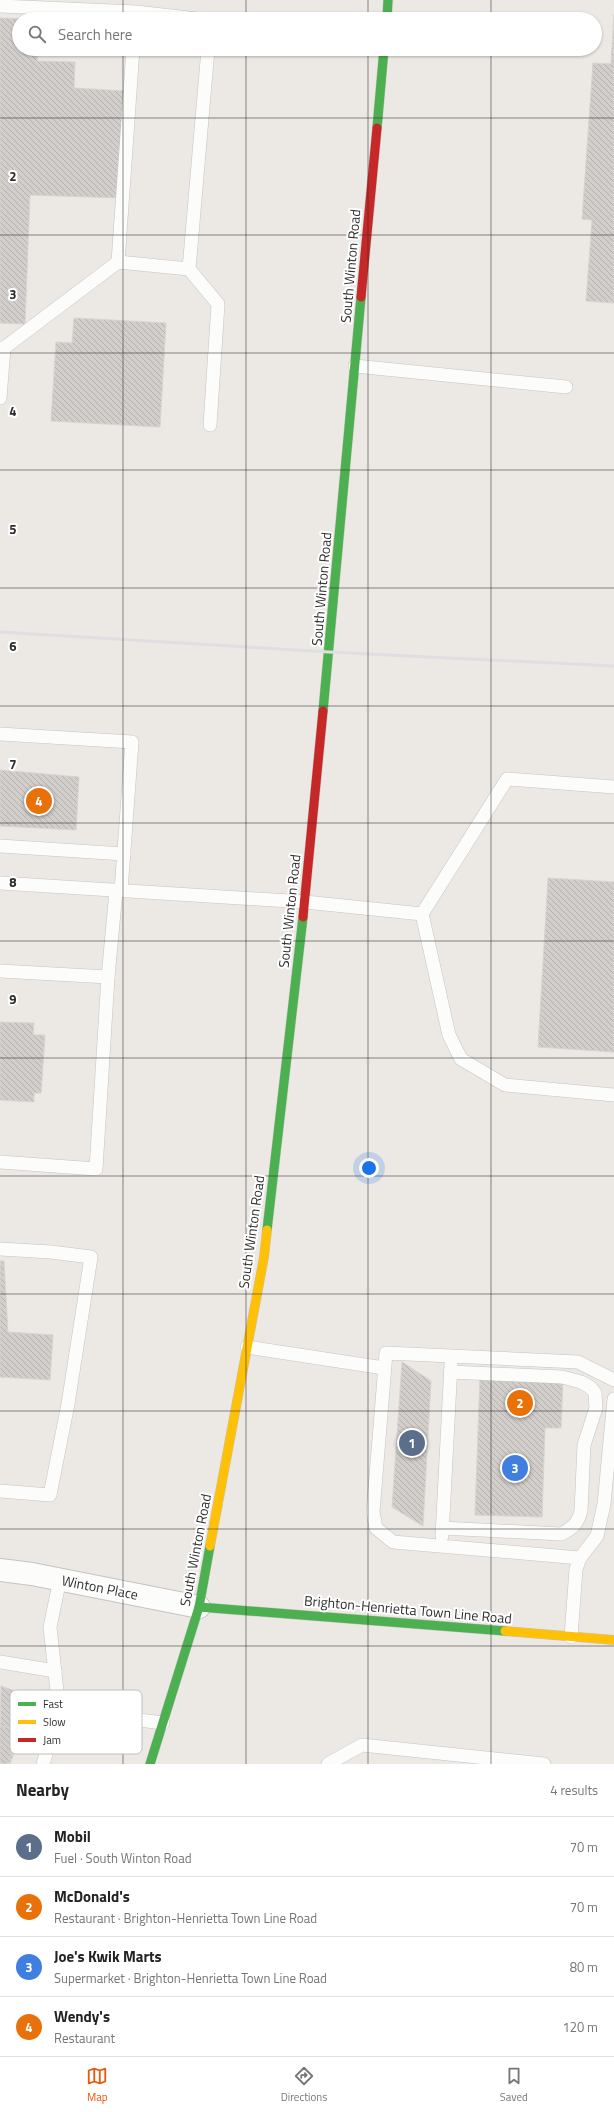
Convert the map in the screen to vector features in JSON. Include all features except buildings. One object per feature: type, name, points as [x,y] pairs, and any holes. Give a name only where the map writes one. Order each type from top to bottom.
[{"type":"main road","points":[[387,12],[388,0]]},
{"type":"main road","name":"South Winton Road","points":[[150,1764],[199,1607],[264,1257],[305,902],[383,56]]},
{"type":"main road","name":"Brighton-Henrietta Town Line Road","points":[[199,1607],[614,1640]]},
{"type":"street","name":"Winton Place","points":[[0,1570],[60,1579],[199,1607]]},
{"type":"lane","points":[[0,6],[136,10],[150,12]]},
{"type":"lane","points":[[118,262],[133,56]]},
{"type":"lane","points":[[207,56],[189,269],[218,304],[210,425]]},
{"type":"lane","points":[[0,398],[2,348],[118,262],[189,269]]},
{"type":"lane","points":[[355,366],[566,387]]},
{"type":"lane","points":[[0,734],[132,742],[124,854],[108,977],[96,1169],[0,1162]]},
{"type":"lane","points":[[614,787],[507,779],[422,914],[449,1034],[461,1059],[505,1085],[614,1095]]},
{"type":"lane","points":[[0,846],[124,854]]},
{"type":"lane","points":[[0,883],[305,902],[422,914]]},
{"type":"lane","points":[[0,971],[108,977]]},
{"type":"lane","points":[[0,1249],[91,1257],[68,1404],[50,1495],[0,1491]]},
{"type":"lane","points":[[247,1347],[384,1368]]},
{"type":"lane","points":[[580,1558],[393,1542],[376,1528],[373,1512],[386,1353],[578,1362],[614,1380]]},
{"type":"lane","points":[[441,1546],[452,1356]]},
{"type":"lane","points":[[442,1528],[561,1534],[571,1529],[579,1521],[582,1511],[584,1445],[596,1408],[595,1393],[590,1387],[581,1382],[562,1377],[451,1372]]},
{"type":"lane","points":[[571,1637],[576,1569],[580,1558],[597,1536],[604,1504],[614,1399]]},
{"type":"lane","points":[[57,1690],[50,1627],[60,1579]]},
{"type":"lane","points":[[0,1662],[55,1671]]},
{"type":"lane","points":[[142,1721],[163,1724]]},
{"type":"lane","points":[[328,1764],[362,1745],[544,1764]]},
{"type":"lane","points":[[43,1764],[46,1754]]},
{"type":"railway","points":[[0,632],[329,652],[614,666]]},
{"type":"traffic: fast","points":[[387,12],[388,0]]},
{"type":"traffic: fast","points":[[377,128],[383,56]]},
{"type":"traffic: fast","points":[[323,711],[361,297]]},
{"type":"traffic: fast","points":[[267,1230],[303,917]]},
{"type":"traffic: fast","points":[[150,1764],[199,1607],[210,1546]]},
{"type":"traffic: fast","points":[[199,1607],[505,1631]]},
{"type":"traffic: slow","points":[[210,1546],[264,1257],[267,1230]]},
{"type":"traffic: slow","points":[[505,1631],[614,1640]]},
{"type":"traffic: jam","points":[[361,297],[377,128]]},
{"type":"traffic: jam","points":[[303,917],[323,711]]},
{"type":"place","name":"Wendy's","points":[[39,801]]},
{"type":"place","name":"McDonald's","points":[[520,1403]]},
{"type":"place","name":"Mobil","points":[[412,1443]]},
{"type":"place","name":"Joe's Kwik Marts","points":[[515,1468]]}]
